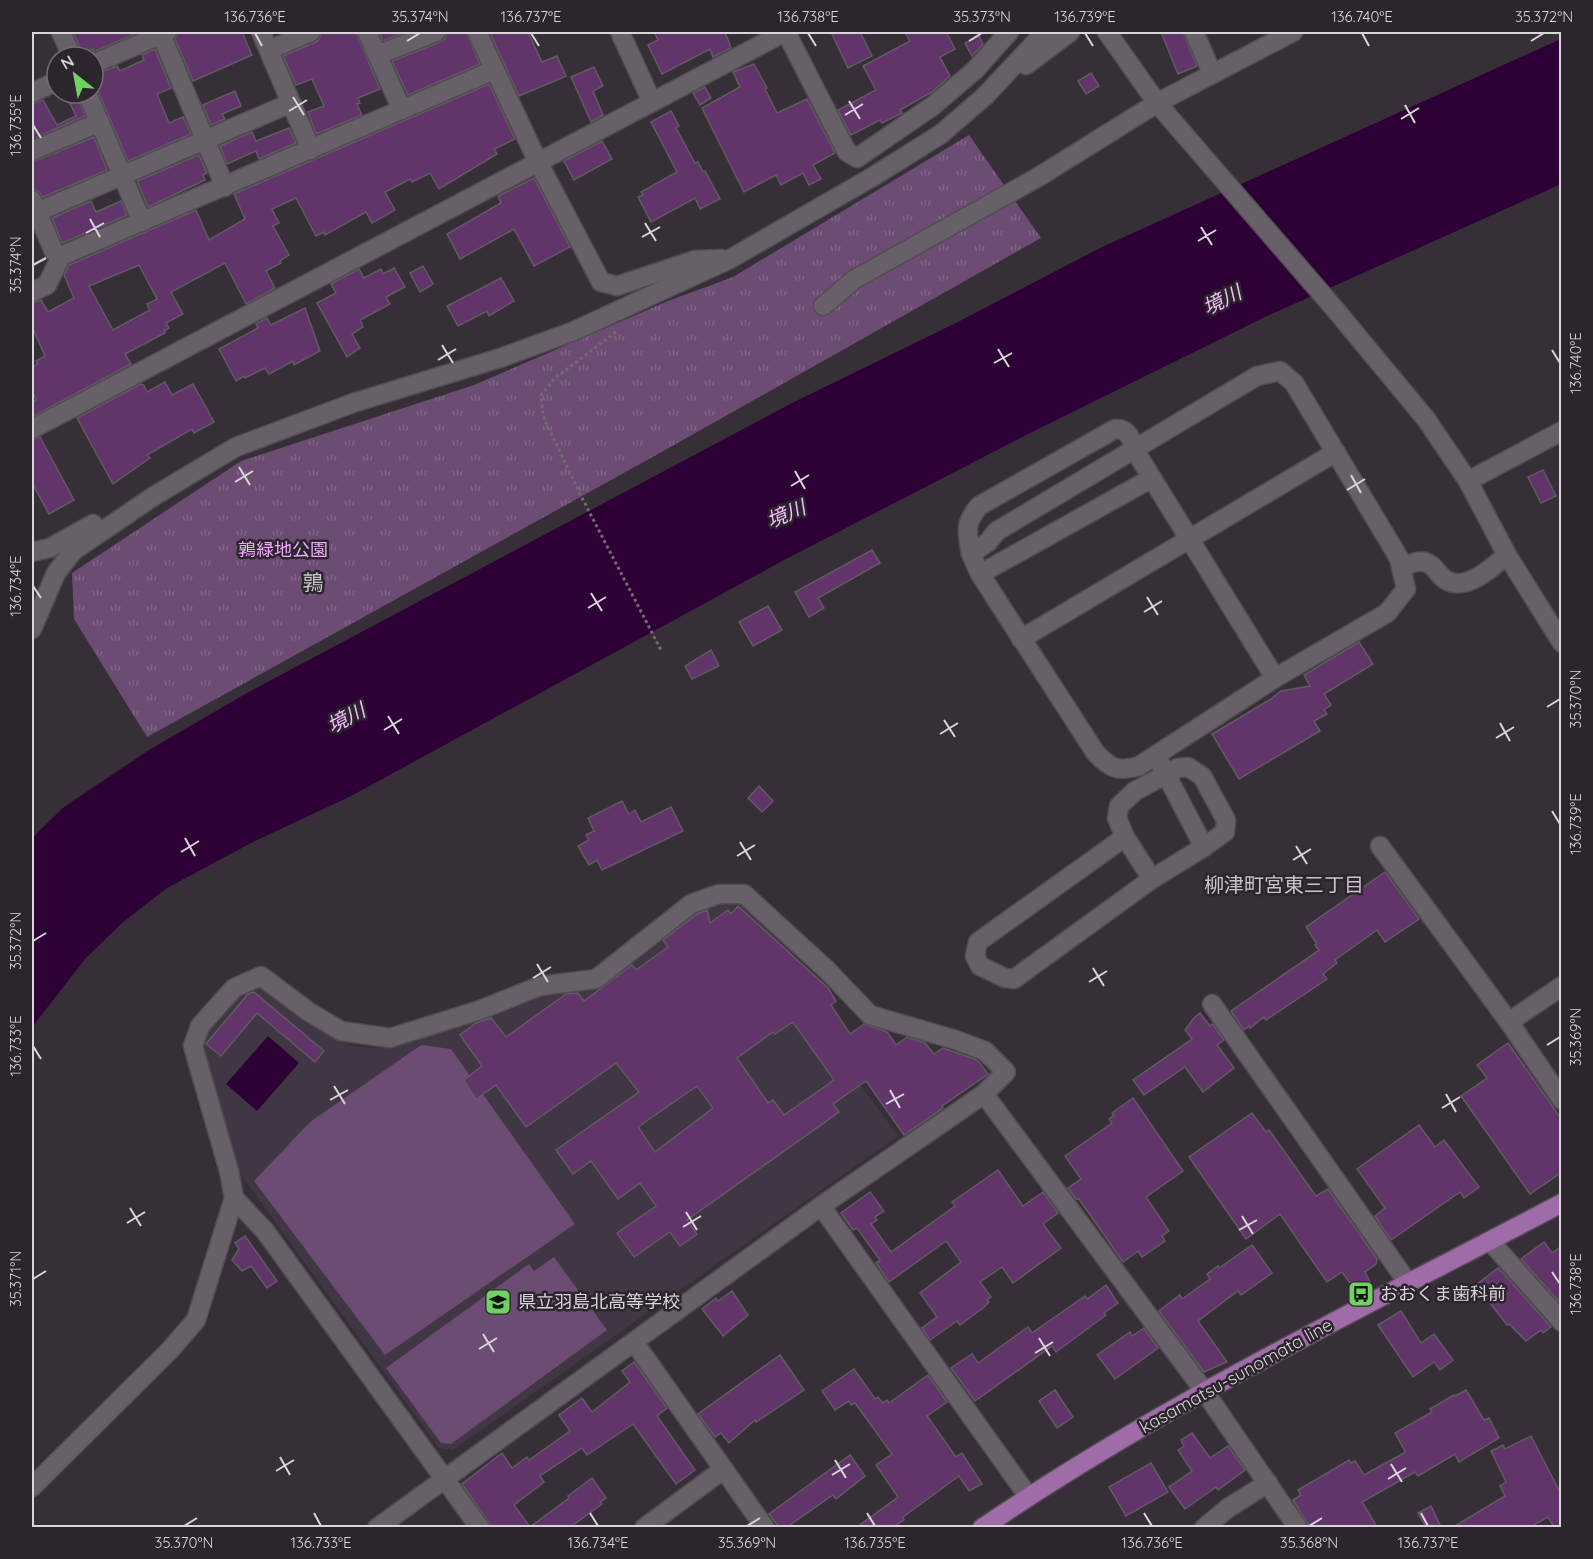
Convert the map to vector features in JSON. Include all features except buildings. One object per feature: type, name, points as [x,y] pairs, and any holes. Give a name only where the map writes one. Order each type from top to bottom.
[{"type":"main road","name":"kasamatsu-sunomata line","points":[[982,1527],[1080,1463],[1205,1392],[1562,1203]]},
{"type":"street","points":[[105,59],[163,32],[225,187]]},
{"type":"street","points":[[261,32],[312,150]]},
{"type":"street","points":[[269,50],[310,32]]},
{"type":"street","points":[[367,32],[402,110]]},
{"type":"street","points":[[377,55],[436,32]]},
{"type":"street","points":[[477,32],[538,162],[600,282],[617,286],[695,260],[730,259]]},
{"type":"street","points":[[620,32],[652,102]]},
{"type":"street","points":[[32,429],[785,32],[847,152],[857,158],[934,105],[975,70],[1009,32]]},
{"type":"street","points":[[1013,66],[1030,32]]},
{"type":"street","points":[[32,629],[56,573],[73,551],[127,514],[236,447],[353,403],[500,358],[564,335],[730,259],[874,176],[941,134],[984,96],[1046,32]]},
{"type":"street","points":[[1013,66],[1023,68],[1070,32]]},
{"type":"street","points":[[1107,32],[1157,103],[1334,308],[1426,419],[1468,482],[1507,555],[1562,643]]},
{"type":"street","points":[[1194,32],[1212,73]]},
{"type":"street","points":[[823,306],[855,279],[1040,176],[1157,103],[1293,32]]},
{"type":"street","points":[[32,292],[47,285],[61,256],[494,70]]},
{"type":"street","points":[[61,256],[54,252],[34,206],[122,176],[291,103]]},
{"type":"street","points":[[92,105],[142,222]]},
{"type":"street","points":[[32,151],[100,122]]},
{"type":"street","points":[[971,554],[988,542],[997,531],[1134,449],[1257,375],[1280,371],[1294,383],[1399,558],[1406,589],[1387,613],[1275,678],[1139,766],[1123,771],[1105,764],[1095,752],[980,574],[971,554],[966,531],[970,517],[979,506],[1115,429],[1121,429],[1127,433],[1134,449],[1275,678]]},
{"type":"street","points":[[1468,482],[1562,431]]},
{"type":"street","points":[[1022,639],[1336,452]]},
{"type":"street","points":[[980,574],[1152,478]]},
{"type":"street","points":[[32,552],[50,548],[107,517],[127,514]]},
{"type":"street","points":[[1401,567],[1412,562],[1427,562],[1450,582],[1462,583],[1480,576],[1507,555]]},
{"type":"street","points":[[1156,755],[1164,775],[1204,847]]},
{"type":"street","points":[[1125,837],[978,942],[975,956],[980,966],[1005,978],[1014,979],[1152,879],[1225,832],[1226,820],[1202,776],[1188,766],[1178,768],[1135,791],[1119,806],[1117,818],[1125,837],[1152,879]]},
{"type":"street","points":[[1380,846],[1509,1022],[1562,1100]]},
{"type":"street","points":[[32,1487],[171,1350],[196,1320],[234,1198],[229,1171],[193,1046],[200,1026],[234,988],[261,976],[309,1012],[341,1031],[390,1038],[480,1010],[540,986],[596,979],[691,904],[719,894],[744,894],[827,970],[870,1015],[956,1040],[985,1051],[1006,1072],[984,1094],[820,1206],[377,1527]]},
{"type":"street","points":[[1509,1022],[1562,986]]},
{"type":"street","points":[[1212,1004],[1408,1283]]},
{"type":"street","points":[[984,1094],[1205,1392],[1298,1527]]},
{"type":"street","points":[[234,1198],[265,1231],[480,1527]]},
{"type":"street","points":[[820,1206],[1028,1496]]},
{"type":"street","points":[[1490,1241],[1562,1322]]},
{"type":"street","points":[[634,1342],[765,1527]]},
{"type":"street","points":[[644,1527],[724,1469]]},
{"type":"street","points":[[1204,1527],[1228,1508],[1268,1483]]},
{"type":"path","points":[[624,326],[554,379],[541,395],[543,416],[580,494],[662,652]]},
{"type":"shaded area","name":"県立羽島北高等学校","points":[[738,903],[798,950],[775,967],[898,1136],[453,1450],[439,1448],[228,1157],[199,1049],[204,1030],[244,987],[265,984],[308,1022],[351,1046],[372,1048],[511,1009],[544,988],[596,982],[638,960],[695,911],[714,904]]},
{"type":"green space","name":"鶉緑地公園","points":[[969,135],[1041,238],[667,449],[147,737],[74,619],[72,573],[241,461],[474,385],[668,301],[733,277]]},
{"type":"green space","points":[[421,1045],[451,1049],[575,1224],[385,1355],[254,1181],[310,1122]]},
{"type":"green space","points":[[554,1257],[607,1330],[451,1444],[441,1443],[386,1368],[529,1264],[534,1271]]},
{"type":"water","name":"境川","points":[[1561,39],[1561,184],[1265,317],[1028,434],[784,560],[351,796],[251,843],[167,888],[122,923],[85,959],[32,1027],[32,838],[64,807],[149,750],[247,693],[792,403],[956,323],[1100,248]]},
{"type":"water","points":[[268,1036],[299,1063],[257,1111],[226,1084]]},
{"type":"place","name":"おおくま歯科前","points":[[1361,1294]]},
{"type":"place","name":"県立羽島北高等学校","points":[[498,1302]]},
{"type":"district","name":"鶉","points":[[313,583]]},
{"type":"district","name":"柳津町宮東三丁目","points":[[1284,885]]}]
